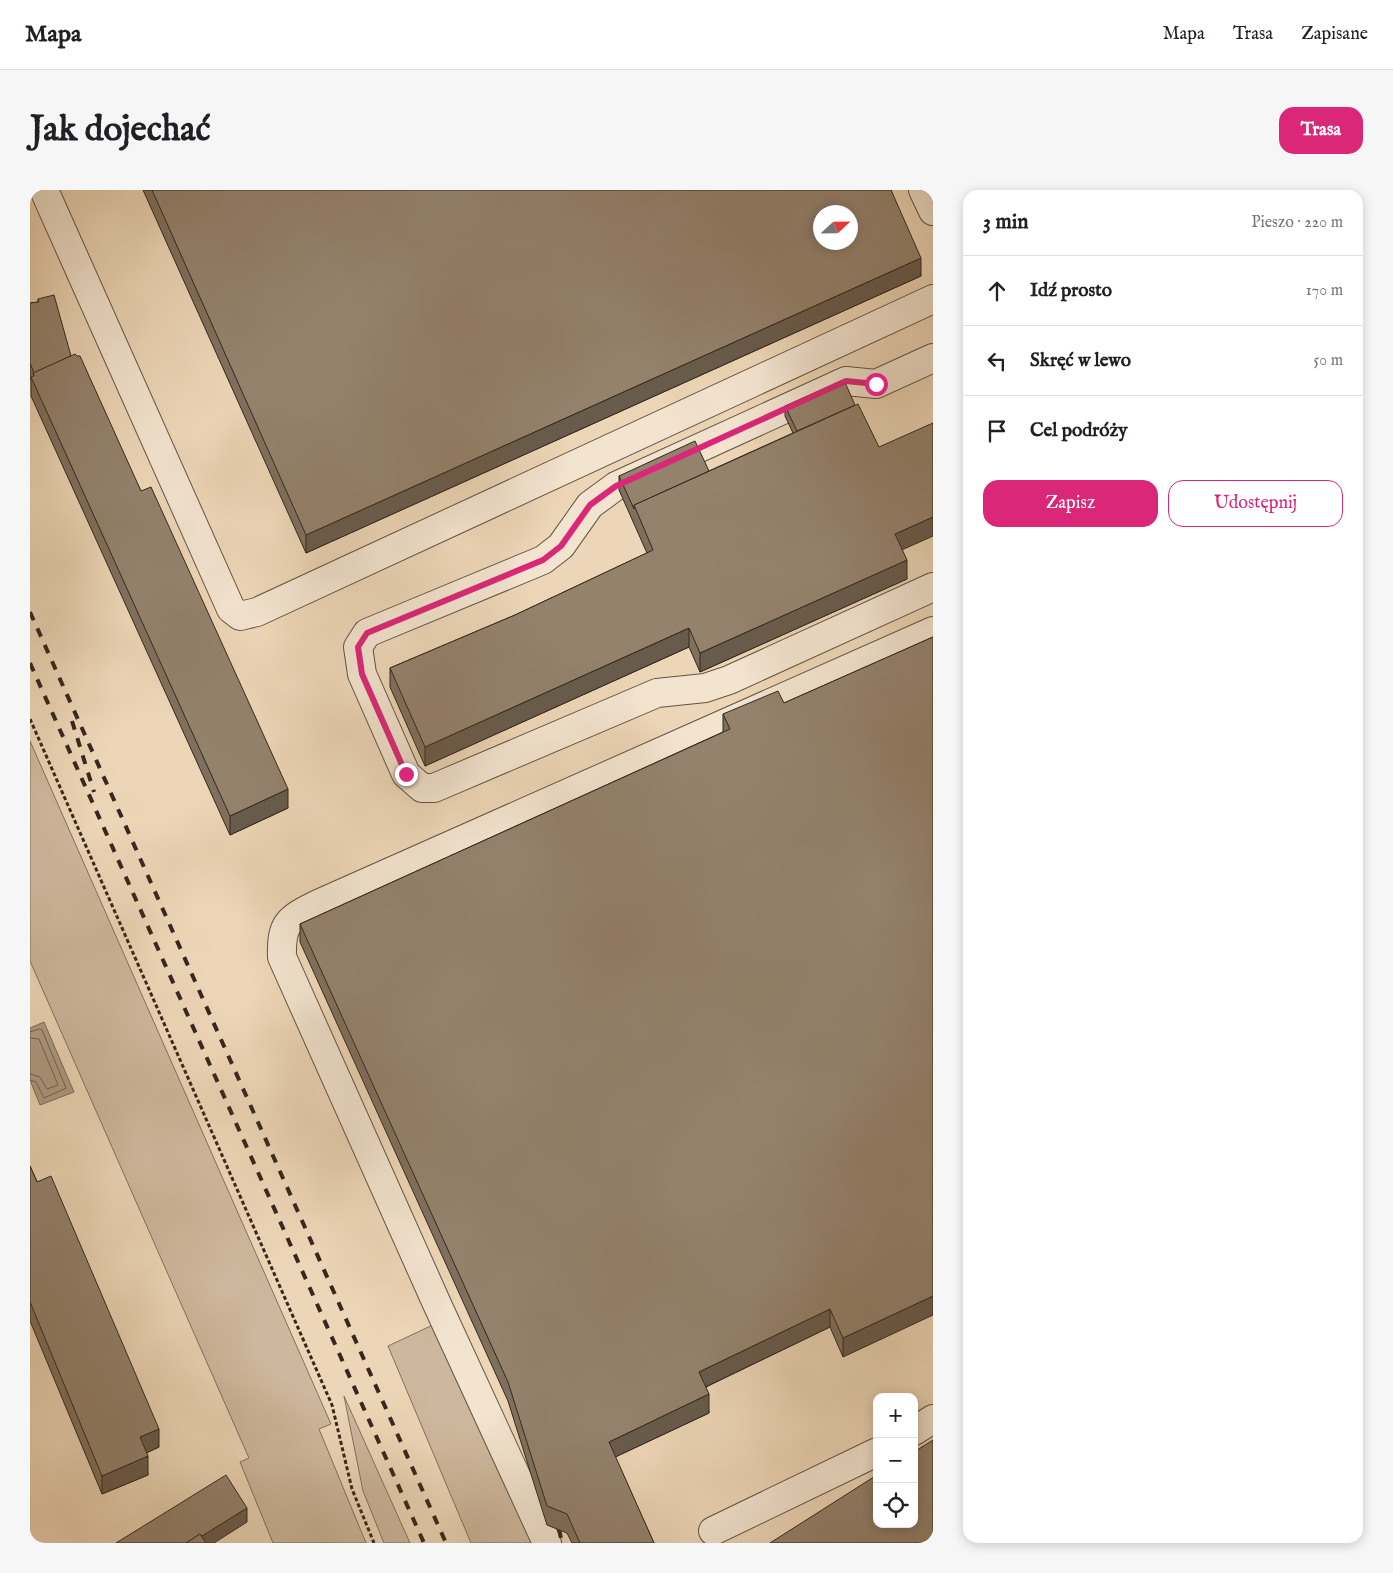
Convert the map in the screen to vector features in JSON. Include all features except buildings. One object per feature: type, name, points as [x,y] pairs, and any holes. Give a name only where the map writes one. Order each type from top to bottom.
[{"type":"lane","points":[[44,190],[231,609],[240,616],[257,612],[933,299]]},
{"type":"lane","points":[[924,190],[933,211]]},
{"type":"lane","points":[[933,358],[876,384],[846,381],[616,486],[590,505],[561,546],[543,560],[367,633],[358,647],[362,674],[406,774],[422,788],[434,788],[658,692],[705,688],[728,680],[933,587]]},
{"type":"lane","points":[[547,1543],[437,1304],[282,957],[281,937],[286,924],[301,912],[318,904],[933,631]]},
{"type":"lane","points":[[918,1429],[933,1420]]},
{"type":"lane","points":[[714,1531],[873,1454]]},
{"type":"path","points":[[30,719],[332,1405],[352,1490],[374,1543]]},
{"type":"shaded area","points":[[30,741],[331,1424],[319,1429],[366,1543],[273,1543],[240,1462],[249,1458],[30,961]]},
{"type":"shaded area","points":[[435,1324],[464,1394],[532,1543],[471,1543],[388,1346]]},
{"type":"shaded area","points":[[344,1396],[410,1543],[384,1543],[363,1491]]},
{"type":"water","points":[[44,1022],[74,1092],[40,1105],[30,1080],[30,1028]]},
{"type":"railway","points":[[30,612],[446,1543]]},
{"type":"railway","points":[[30,663],[424,1543]]},
{"type":"railway","points":[[72,721],[94,792]]},
{"type":"railway","points":[[559,1529],[562,1543]]},
{"type":"route","points":[[406,774],[362,674],[358,647],[367,633],[543,560],[561,546],[590,505],[616,486],[846,381],[876,384]]}]
